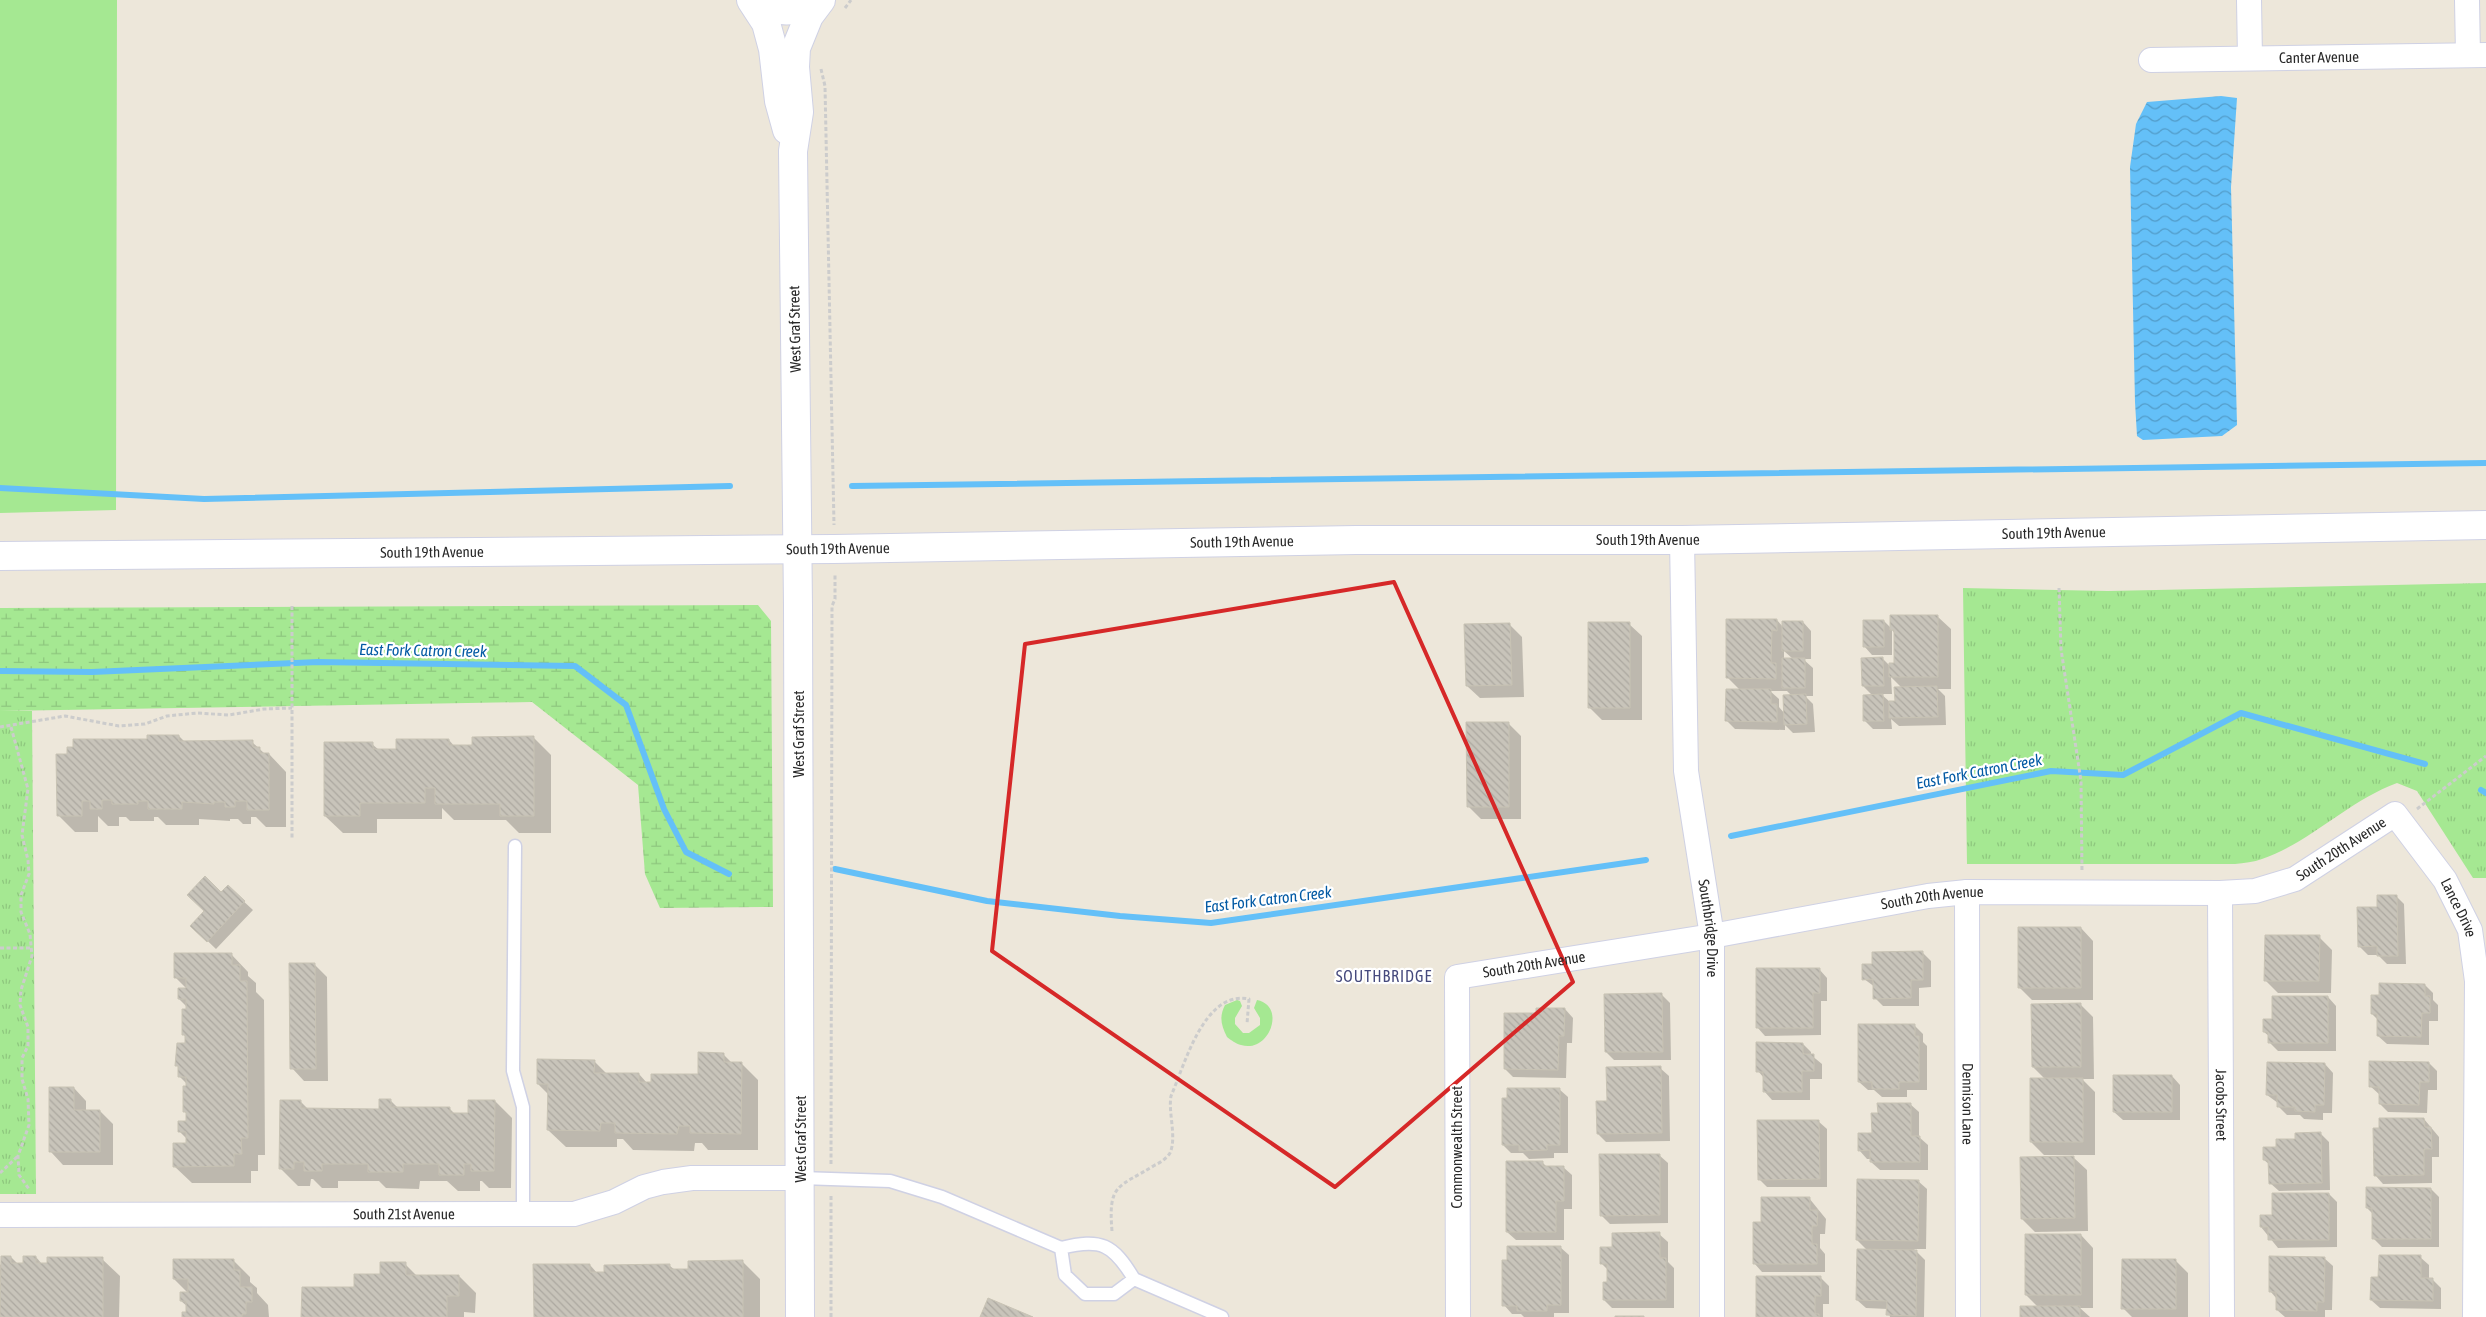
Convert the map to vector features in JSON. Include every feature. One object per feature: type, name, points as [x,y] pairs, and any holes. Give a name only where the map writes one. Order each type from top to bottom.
[{"type":"main road","points":[[753,0],[768,8],[780,11],[826,5]]},
{"type":"main road","name":"West Graf Street","points":[[753,0],[766,23],[774,49],[779,101],[794,151]]},
{"type":"main road","name":"West Graf Street","points":[[800,1317],[798,549],[794,151],[799,112],[795,67],[796,48],[809,16],[826,5]]},
{"type":"main road","name":"South 19th Avenue","points":[[0,556],[798,549],[1356,540],[1682,540],[2486,525]]},
{"type":"street","points":[[2249,0],[2250,58]]},
{"type":"street","points":[[2467,0],[2477,55]]},
{"type":"street","name":"Canter Avenue","points":[[2151,60],[2477,55]]},
{"type":"street","name":"Southbridge Drive","points":[[1682,540],[1686,771],[1712,936],[1712,1317]]},
{"type":"street","name":"South 20th Avenue","points":[[1457,976],[1712,936],[1928,896],[1966,892],[2220,893],[2255,891],[2295,879],[2398,818]]},
{"type":"street","name":"Lance Drive","points":[[2398,818],[2445,880],[2470,930],[2476,981],[2481,1188],[2475,1317]]},
{"type":"street","name":"Dennison Lane","points":[[1966,892],[1968,1317]]},
{"type":"street","name":"Jacobs Street","points":[[2220,893],[2222,1317]]},
{"type":"street","name":"Commonwealth Street","points":[[1457,976],[1458,1317]]},
{"type":"street","name":"South 21st Avenue","points":[[0,1214],[574,1214],[614,1202],[644,1187],[692,1178],[801,1178]]},
{"type":"lane","points":[[515,846],[513,1071],[523,1107],[523,1214]]},
{"type":"lane","points":[[801,1178],[890,1181],[942,1197],[1061,1248],[1095,1243],[1109,1246],[1122,1258],[1134,1279],[1222,1317]]},
{"type":"lane","points":[[1061,1248],[1065,1275],[1085,1294],[1114,1294],[1134,1279]]},
{"type":"path","points":[[826,5],[850,0]]},
{"type":"path","points":[[821,65],[825,86],[833,502]]},
{"type":"path","points":[[2059,588],[2062,649],[2081,781],[2083,892]]},
{"type":"path","points":[[831,1317],[832,606],[835,594]]},
{"type":"path","points":[[292,606],[292,839]]},
{"type":"path","points":[[0,727],[11,727],[66,716],[119,726],[145,724],[167,716],[197,713],[228,715],[264,709],[292,708]]},
{"type":"path","points":[[11,727],[28,789],[22,835],[29,874],[21,895],[21,912],[30,934],[32,956],[21,990],[20,1005],[28,1027],[28,1046],[22,1058],[22,1079],[28,1099],[29,1125],[18,1156],[19,1175],[29,1188]]},
{"type":"path","points":[[2398,818],[2486,756]]},
{"type":"path","points":[[0,948],[31,948]]},
{"type":"path","points":[[1109,1246],[1112,1234],[1110,1210],[1112,1195],[1120,1185],[1161,1162],[1170,1154],[1172,1139],[1169,1108],[1171,1096],[1203,1023],[1216,1007],[1240,997],[1249,999],[1247,1024]]},
{"type":"path","points":[[0,1173],[18,1156]]},
{"type":"highlighted area","points":[[1394,582],[1573,982],[1335,1187],[992,951],[1025,644]]},
{"type":"green space","points":[[0,0],[117,0],[116,510],[0,513]]},
{"type":"green space","points":[[2486,583],[2486,878],[2473,878],[2417,791],[2397,783],[2362,800],[2280,852],[2252,862],[2235,864],[1967,864],[1963,588],[2108,591]]},
{"type":"green space","points":[[758,605],[771,621],[773,907],[660,908],[645,874],[638,785],[532,702],[0,711],[0,608]]},
{"type":"green space","points":[[0,711],[32,711],[36,1194],[0,1194]]},
{"type":"green space","points":[[1237,1000],[1240,1001],[1242,1006],[1235,1018],[1235,1024],[1243,1033],[1249,1033],[1260,1025],[1260,1018],[1254,1008],[1257,1000],[1266,1004],[1271,1011],[1273,1019],[1271,1028],[1260,1043],[1251,1046],[1241,1045],[1227,1037],[1222,1025],[1222,1013],[1225,1005]]},
{"type":"water","points":[[2221,96],[2237,98],[2231,187],[2237,425],[2222,436],[2143,440],[2137,436],[2135,402],[2130,167],[2136,124],[2147,102]]},
{"type":"building","points":[[1890,615],[1938,615],[1938,677],[1889,677],[1889,663],[1894,663],[1894,630],[1890,630]]},
{"type":"building","points":[[1726,619],[1777,619],[1777,631],[1772,630],[1771,663],[1776,663],[1776,679],[1726,678]]},
{"type":"building","points":[[1863,620],[1884,620],[1884,647],[1863,647]]},
{"type":"building","points":[[1782,621],[1803,621],[1803,651],[1782,651]]},
{"type":"building","points":[[1588,622],[1630,622],[1630,708],[1588,708]]},
{"type":"building","points":[[1510,623],[1512,685],[1466,686],[1464,624]]},
{"type":"building","points":[[1883,657],[1884,686],[1862,686],[1861,658]]},
{"type":"building","points":[[1782,658],[1805,658],[1805,688],[1782,688]]},
{"type":"building","points":[[1937,686],[1938,717],[1889,718],[1889,701],[1895,701],[1894,687]]},
{"type":"building","points":[[1726,689],[1771,689],[1771,704],[1777,704],[1777,722],[1725,721]]},
{"type":"building","points":[[1806,694],[1807,724],[1784,725],[1783,695]]},
{"type":"building","points":[[1883,694],[1884,721],[1863,721],[1863,695]]},
{"type":"building","points":[[1466,722],[1509,722],[1509,807],[1467,807]]},
{"type":"building","points":[[147,735],[179,735],[179,741],[253,740],[253,747],[260,747],[260,753],[269,753],[269,810],[247,810],[247,801],[235,801],[235,807],[225,807],[225,802],[214,802],[214,804],[182,802],[182,809],[148,809],[148,801],[138,801],[138,804],[112,804],[112,800],[102,800],[102,809],[90,809],[90,801],[82,801],[82,816],[57,816],[56,754],[67,754],[67,747],[73,747],[73,739],[147,739]]},
{"type":"building","points":[[534,736],[534,816],[500,816],[500,804],[435,804],[435,788],[425,788],[425,803],[360,803],[360,816],[324,816],[324,742],[373,742],[373,749],[396,749],[396,739],[449,739],[449,745],[472,745],[472,737]]},
{"type":"building","points":[[205,876],[221,892],[228,885],[245,901],[207,942],[190,926],[204,911],[187,895]]},
{"type":"building","points":[[2377,895],[2397,895],[2398,956],[2377,956],[2377,946],[2358,947],[2357,907],[2377,907]]},
{"type":"building","points":[[2018,927],[2081,927],[2081,988],[2018,988]]},
{"type":"building","points":[[2265,935],[2320,935],[2319,981],[2264,981]]},
{"type":"building","points":[[1923,951],[1923,980],[1911,980],[1911,998],[1873,999],[1873,979],[1862,980],[1862,964],[1872,964],[1872,952]]},
{"type":"building","points":[[174,953],[232,953],[232,965],[240,965],[240,981],[247,981],[248,1138],[241,1138],[242,1154],[234,1154],[234,1166],[173,1167],[173,1143],[186,1143],[186,1132],[178,1132],[178,1121],[186,1121],[186,1112],[183,1112],[183,1086],[186,1086],[186,1077],[178,1077],[178,1066],[175,1066],[177,1043],[185,1043],[185,1035],[182,1035],[182,1009],[186,1009],[186,999],[178,999],[178,988],[186,988],[186,978],[174,978]]},
{"type":"building","points":[[289,963],[315,963],[316,1069],[290,1069]]},
{"type":"building","points":[[1756,968],[1820,968],[1820,993],[1813,993],[1813,1028],[1756,1028]]},
{"type":"building","points":[[2379,983],[2425,984],[2425,996],[2430,996],[2430,1013],[2422,1013],[2421,1037],[2377,1036],[2377,1014],[2371,1014],[2371,995],[2379,995]]},
{"type":"building","points":[[1662,993],[1663,1052],[1605,1052],[1604,994]]},
{"type":"building","points":[[2272,996],[2328,996],[2328,1043],[2268,1043],[2268,1032],[2263,1032],[2263,1019],[2272,1019]]},
{"type":"building","points":[[2081,1003],[2081,1067],[2032,1067],[2031,1004]]},
{"type":"building","points":[[1536,1008],[1565,1008],[1564,1036],[1559,1036],[1558,1070],[1504,1069],[1504,1013],[1536,1013]]},
{"type":"building","points":[[1858,1024],[1915,1024],[1915,1036],[1919,1036],[1919,1082],[1899,1082],[1899,1089],[1872,1089],[1872,1082],[1858,1082]]},
{"type":"building","points":[[1756,1042],[1803,1043],[1803,1054],[1814,1054],[1814,1071],[1802,1071],[1802,1092],[1763,1092],[1763,1072],[1756,1072]]},
{"type":"building","points":[[698,1052],[724,1053],[724,1062],[742,1062],[741,1134],[690,1133],[690,1126],[679,1126],[677,1134],[615,1133],[615,1123],[601,1123],[600,1131],[547,1130],[548,1084],[537,1084],[537,1059],[595,1060],[594,1073],[639,1073],[639,1082],[651,1082],[651,1074],[698,1074]]},
{"type":"building","points":[[2369,1061],[2429,1062],[2429,1082],[2420,1082],[2419,1105],[2379,1104],[2379,1087],[2369,1087]]},
{"type":"building","points":[[2267,1062],[2325,1063],[2324,1105],[2315,1105],[2315,1112],[2295,1111],[2295,1107],[2277,1107],[2277,1095],[2266,1095]]},
{"type":"building","points":[[1661,1066],[1662,1133],[1597,1134],[1596,1101],[1607,1101],[1606,1067]]},
{"type":"building","points":[[2113,1075],[2172,1075],[2172,1112],[2113,1112]]},
{"type":"building","points":[[2030,1078],[2083,1078],[2083,1142],[2030,1142]]},
{"type":"building","points":[[49,1087],[74,1087],[74,1110],[100,1110],[100,1152],[49,1152]]},
{"type":"building","points":[[1507,1088],[1560,1088],[1560,1145],[1547,1145],[1547,1150],[1519,1151],[1519,1145],[1502,1145],[1502,1098],[1507,1098]]},
{"type":"building","points":[[379,1099],[391,1099],[391,1107],[450,1107],[450,1113],[468,1113],[468,1100],[495,1100],[494,1171],[471,1171],[471,1164],[464,1164],[464,1175],[439,1175],[439,1164],[403,1164],[403,1172],[368,1172],[368,1164],[322,1164],[322,1171],[304,1171],[304,1162],[294,1162],[294,1169],[279,1169],[280,1100],[301,1100],[301,1108],[379,1109]]},
{"type":"building","points":[[1877,1103],[1911,1103],[1911,1136],[1920,1136],[1920,1162],[1870,1162],[1870,1150],[1858,1151],[1858,1133],[1872,1133],[1871,1113],[1878,1113]]},
{"type":"building","points":[[2379,1118],[2424,1118],[2425,1127],[2431,1127],[2432,1149],[2424,1149],[2424,1175],[2374,1176],[2373,1128],[2379,1128]]},
{"type":"building","points":[[1757,1120],[1819,1120],[1820,1179],[1758,1180]]},
{"type":"building","points":[[2321,1132],[2322,1183],[2269,1184],[2268,1160],[2263,1160],[2263,1147],[2276,1147],[2276,1139],[2295,1139],[2295,1133]]},
{"type":"building","points":[[1599,1154],[1660,1154],[1660,1215],[1600,1216]]},
{"type":"building","points":[[2074,1156],[2075,1218],[2021,1219],[2020,1157]]},
{"type":"building","points":[[1506,1161],[1543,1161],[1543,1166],[1564,1166],[1564,1201],[1556,1201],[1556,1232],[1506,1232]]},
{"type":"building","points":[[1857,1179],[1919,1180],[1918,1241],[1856,1240]]},
{"type":"building","points":[[2366,1187],[2431,1188],[2431,1239],[2372,1239],[2372,1208],[2366,1208]]},
{"type":"building","points":[[2272,1193],[2329,1193],[2329,1240],[2268,1240],[2268,1227],[2260,1227],[2260,1215],[2272,1215]]},
{"type":"building","points":[[1761,1197],[1810,1197],[1810,1210],[1818,1210],[1817,1226],[1812,1226],[1812,1244],[1817,1244],[1817,1264],[1753,1264],[1753,1222],[1761,1222]]},
{"type":"building","points":[[1660,1232],[1660,1258],[1666,1258],[1666,1300],[1603,1300],[1603,1282],[1607,1282],[1607,1264],[1600,1264],[1600,1247],[1612,1247],[1612,1233]]},
{"type":"building","points":[[2025,1234],[2081,1234],[2081,1295],[2025,1295]]},
{"type":"building","points":[[1507,1246],[1561,1246],[1561,1305],[1547,1305],[1547,1311],[1517,1311],[1517,1306],[1502,1306],[1502,1260],[1507,1260]]},
{"type":"building","points":[[1857,1249],[1917,1250],[1916,1316],[1886,1315],[1887,1301],[1856,1300]]},
{"type":"building","points":[[2379,1255],[2421,1255],[2421,1278],[2433,1278],[2433,1301],[2370,1300],[2371,1277],[2378,1277]]},
{"type":"building","points":[[1,1256],[11,1256],[11,1263],[23,1263],[23,1256],[36,1256],[36,1263],[47,1263],[47,1257],[103,1257],[103,1317],[0,1317]]},
{"type":"building","points":[[2269,1256],[2325,1257],[2324,1302],[2317,1302],[2317,1311],[2276,1310],[2276,1292],[2269,1292]]},
{"type":"building","points":[[173,1259],[234,1259],[234,1270],[240,1270],[240,1287],[252,1287],[252,1302],[246,1302],[246,1314],[242,1314],[242,1317],[182,1317],[182,1312],[186,1312],[186,1301],[180,1301],[180,1292],[188,1292],[188,1279],[173,1279]]},
{"type":"building","points":[[2122,1259],[2176,1259],[2176,1309],[2121,1309]]},
{"type":"building","points":[[743,1260],[743,1317],[534,1317],[533,1264],[590,1264],[590,1272],[604,1272],[604,1265],[670,1264],[670,1269],[688,1269],[688,1261]]},
{"type":"building","points":[[380,1262],[406,1262],[406,1275],[459,1275],[459,1296],[447,1296],[447,1317],[301,1317],[302,1287],[354,1287],[354,1274],[380,1274]]},
{"type":"building","points":[[1756,1276],[1821,1276],[1821,1296],[1815,1296],[1815,1314],[1819,1314],[1819,1317],[1756,1317]]},
{"type":"building","points":[[988,1298],[1033,1317],[980,1317]]},
{"type":"building","points":[[2020,1306],[2080,1306],[2080,1317],[2020,1317]]},
{"type":"building","points":[[1644,1316],[1644,1317],[1615,1317]]},
{"type":"waterway","points":[[852,486],[2486,463]]},
{"type":"waterway","points":[[0,488],[204,499],[730,486]]},
{"type":"waterway","name":"East Fork Catron Creek","points":[[0,671],[92,672],[318,662],[575,666],[626,705],[664,809],[686,852],[729,874]]},
{"type":"waterway","name":"East Fork Catron Creek","points":[[1731,836],[2051,771],[2123,775],[2241,713],[2425,764]]},
{"type":"waterway","name":"East Fork Catron Creek","points":[[2481,790],[2486,793]]},
{"type":"waterway","name":"East Fork Catron Creek","points":[[835,869],[987,901],[1120,916],[1211,923],[1646,860]]},
{"type":"district","name":"SOUTHBRIDGE","points":[[1384,976]]}]
